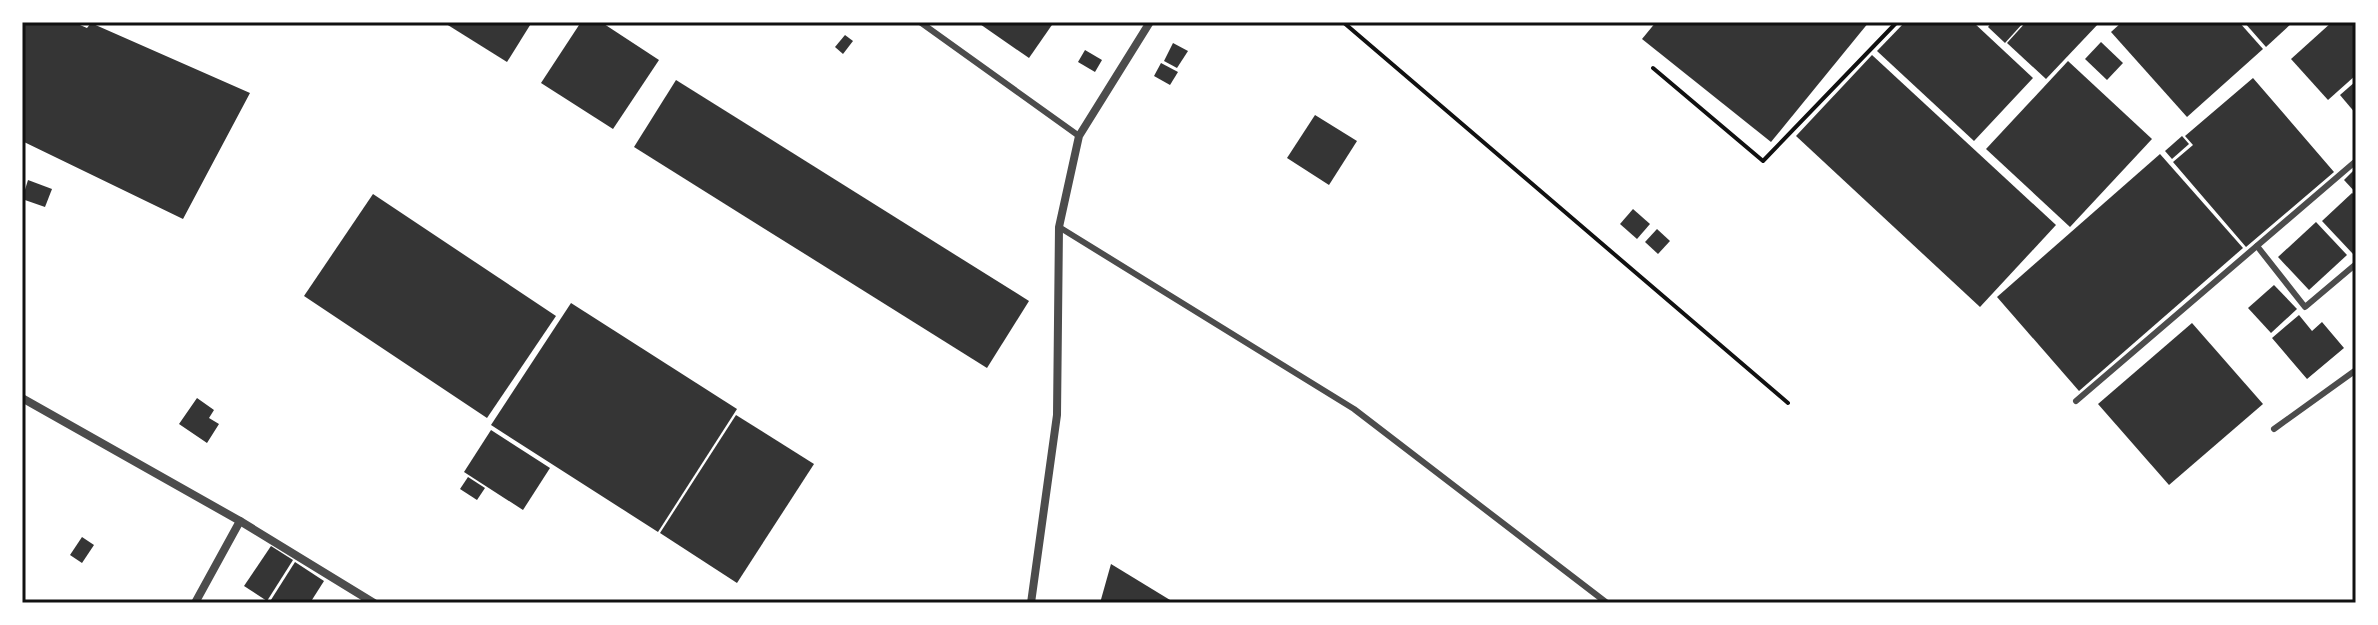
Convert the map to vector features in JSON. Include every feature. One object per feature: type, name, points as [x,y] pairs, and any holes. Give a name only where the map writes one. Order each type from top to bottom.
[{"type":"street","points":[[1031,603],[1057,415],[1059,227],[1079,136],[1150,22]]},
{"type":"street","points":[[22,398],[240,521],[374,603]]},
{"type":"street","points":[[195,603],[240,521]]},
{"type":"lane","points":[[920,22],[1079,136]]},
{"type":"lane","points":[[2076,401],[2356,161]]},
{"type":"lane","points":[[1059,227],[1354,409],[1607,603]]},
{"type":"lane","points":[[2257,246],[2305,307],[2356,264]]},
{"type":"lane","points":[[2274,429],[2356,370]]},
{"type":"path","points":[[1343,22],[1788,403]]},
{"type":"path","points":[[1653,68],[1763,161],[1897,22]]},
{"type":"building","points":[[22,22],[73,22],[87,28],[91,23],[250,93],[183,219],[22,141]]},
{"type":"building","points":[[443,22],[532,22],[507,62]]},
{"type":"building","points":[[581,22],[601,22],[659,60],[613,129],[541,83]]},
{"type":"building","points":[[977,22],[1054,22],[1029,58]]},
{"type":"building","points":[[1656,22],[1869,22],[1771,142],[1642,39]]},
{"type":"building","points":[[1905,22],[1973,22],[2033,78],[1974,141],[1877,51]]},
{"type":"building","points":[[1992,22],[2024,22],[2005,43],[1988,27]]},
{"type":"building","points":[[2026,22],[2100,22],[2046,79],[2007,43]]},
{"type":"building","points":[[2122,22],[2239,22],[2263,49],[2187,117],[2111,32]]},
{"type":"building","points":[[2244,22],[2293,22],[2266,47]]},
{"type":"building","points":[[2332,22],[2356,22],[2356,75],[2328,100],[2291,59]]},
{"type":"building","points":[[845,35],[853,41],[843,54],[835,47]]},
{"type":"building","points":[[2101,42],[2123,63],[2107,80],[2085,59]]},
{"type":"building","points":[[1173,43],[1188,51],[1177,68],[1164,61]]},
{"type":"building","points":[[1085,50],[1102,60],[1095,72],[1078,62]]},
{"type":"building","points":[[1872,55],[2056,225],[1980,307],[1796,136]]},
{"type":"building","points":[[2068,61],[2152,139],[2070,227],[1986,149]]},
{"type":"building","points":[[1161,63],[1178,72],[1170,85],[1154,76]]},
{"type":"building","points":[[2253,78],[2334,172],[2246,247],[2173,162],[2193,145],[2185,136]]},
{"type":"building","points":[[676,80],[1029,301],[987,368],[634,147]]},
{"type":"building","points":[[2356,81],[2356,114],[2340,95]]},
{"type":"building","points":[[1315,115],[1357,141],[1329,185],[1287,158]]},
{"type":"building","points":[[2182,136],[2189,144],[2172,159],[2165,151]]},
{"type":"building","points":[[2160,154],[2243,248],[2079,391],[1997,297]]},
{"type":"building","points":[[2356,168],[2356,193],[2344,180]]},
{"type":"building","points":[[28,180],[52,189],[45,207],[22,199]]},
{"type":"building","points":[[2352,193],[2356,196],[2356,251],[2353,254],[2322,221]]},
{"type":"building","points":[[373,194],[556,316],[487,418],[304,296]]},
{"type":"building","points":[[1633,209],[1650,224],[1637,239],[1620,224]]},
{"type":"building","points":[[2316,222],[2347,255],[2309,290],[2278,257]]},
{"type":"building","points":[[1657,229],[1670,241],[1658,254],[1645,242]]},
{"type":"building","points":[[2274,285],[2297,309],[2271,333],[2248,308]]},
{"type":"building","points":[[571,303],[737,409],[658,532],[491,425]]},
{"type":"building","points":[[2299,315],[2312,331],[2322,322],[2344,348],[2307,379],[2272,338]]},
{"type":"building","points":[[2192,323],[2263,404],[2169,485],[2098,404]]},
{"type":"building","points":[[197,398],[214,410],[209,418],[219,424],[207,443],[179,424]]},
{"type":"building","points":[[736,415],[814,464],[737,583],[660,533]]},
{"type":"building","points":[[491,430],[550,468],[523,510],[464,472]]},
{"type":"building","points":[[468,477],[485,488],[477,500],[460,489]]},
{"type":"building","points":[[82,537],[94,545],[82,563],[70,555]]},
{"type":"building","points":[[271,546],[293,560],[267,601],[244,586]]},
{"type":"building","points":[[295,562],[324,581],[310,603],[269,603]]},
{"type":"building","points":[[1111,564],[1175,603],[1100,603]]}]
